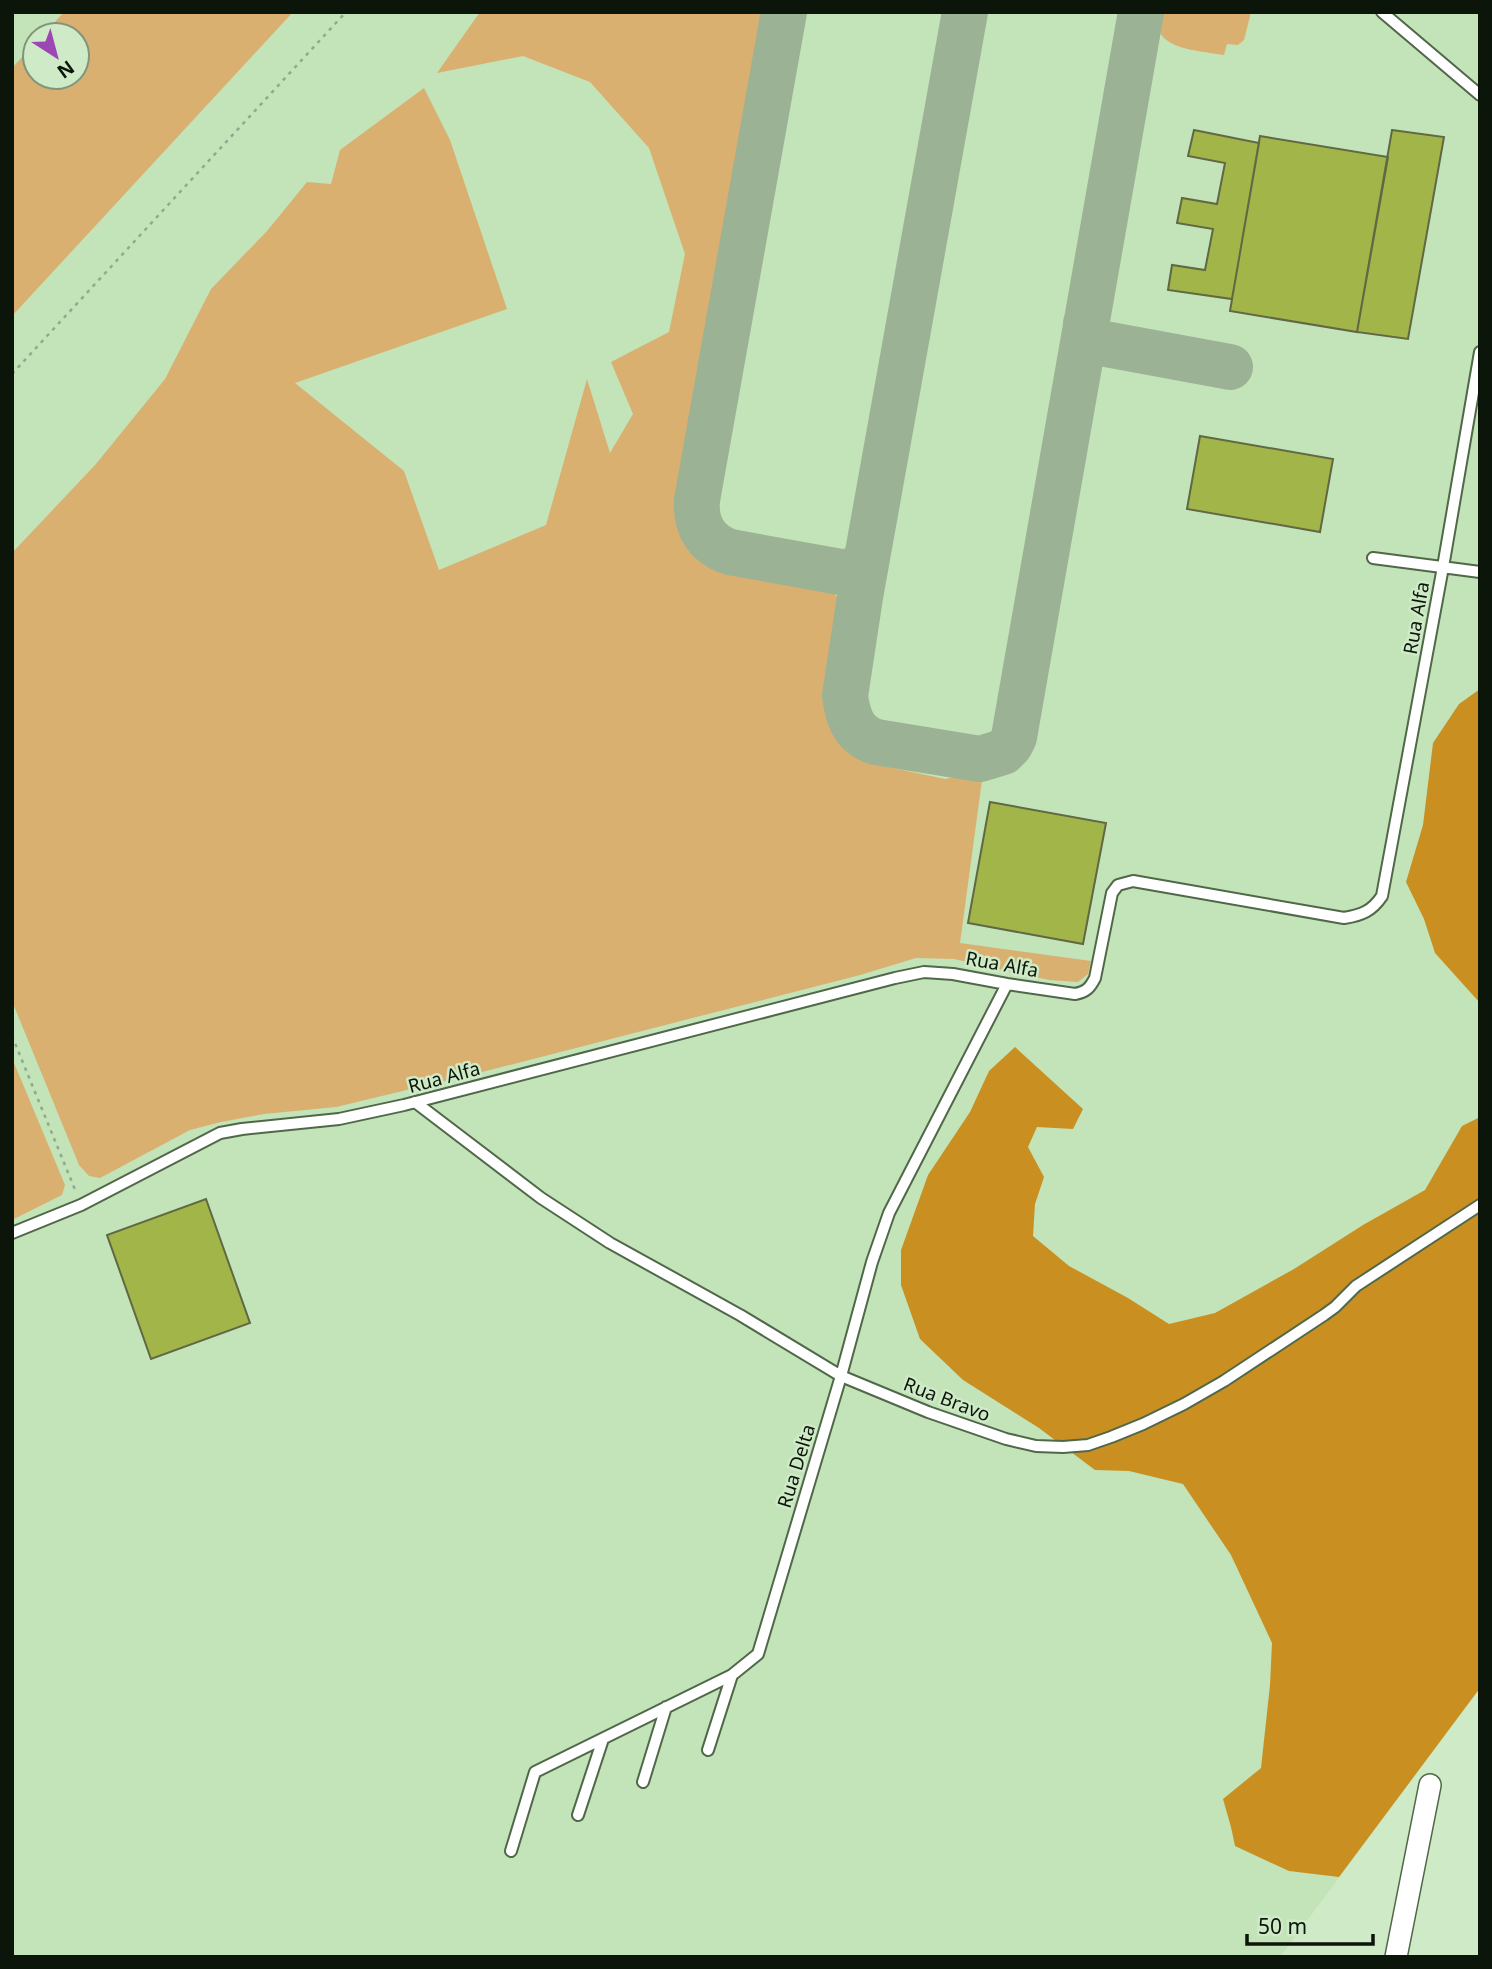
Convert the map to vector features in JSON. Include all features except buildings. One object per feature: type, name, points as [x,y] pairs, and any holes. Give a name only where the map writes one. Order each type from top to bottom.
[{"type":"street","points":[[1396,1957],[1430,1785]]},
{"type":"lane","points":[[1382,12],[1480,94]]},
{"type":"lane","name":"Rua Alfa","points":[[12,1233],[81,1205],[220,1133],[339,1119],[415,1102],[924,972],[953,974],[1075,994],[1084,992],[1091,987],[1095,978],[1112,893],[1118,885],[1133,881],[1345,918],[1362,915],[1376,905],[1382,896],[1479,357]]},
{"type":"lane","points":[[1373,558],[1480,572]]},
{"type":"lane","name":"Rua Delta","points":[[511,1851],[535,1772],[732,1675],[758,1654],[872,1262],[889,1213],[1007,984]]},
{"type":"lane","name":"Rua Bravo","points":[[415,1102],[541,1198],[599,1235],[841,1376],[928,1412],[1006,1439],[1036,1446],[1088,1444],[1143,1424],[1184,1404],[1324,1315],[1356,1286],[1480,1205]]},
{"type":"lane","points":[[708,1750],[732,1675]]},
{"type":"lane","points":[[643,1782],[666,1707]]},
{"type":"lane","points":[[578,1815],[603,1738]]},
{"type":"path","points":[[12,374],[346,12]]},
{"type":"path","points":[[12,1036],[81,1205]]},
{"type":"shaded area","points":[[12,12],[1480,12],[1480,1688],[1280,1957],[12,1957]]},
{"type":"shaded area","points":[[64,12],[293,12],[12,316],[12,68],[21,58],[21,91],[91,91],[91,21],[56,21]]},
{"type":"shaded area","points":[[480,12],[766,12],[676,517],[685,541],[700,557],[722,567],[827,585],[838,598],[842,612],[825,706],[831,728],[845,748],[865,762],[945,779],[963,775],[985,758],[960,943],[1091,961],[1088,974],[1078,982],[1049,980],[954,959],[916,958],[860,975],[336,1107],[264,1114],[190,1130],[100,1178],[89,1176],[79,1165],[12,1001],[12,553],[96,464],[165,379],[211,289],[267,231],[307,182],[331,184],[340,150],[424,88],[450,140],[507,309],[295,383],[404,471],[439,570],[546,525],[587,379],[610,453],[633,414],[611,362],[669,332],[685,254],[649,148],[590,82],[523,56],[437,73]]},
{"type":"shaded area","points":[[1158,12],[1251,12],[1244,40],[1238,45],[1227,44],[1224,55],[1189,49],[1168,41],[1157,25]]},
{"type":"shaded area","points":[[1480,689],[1480,1003],[1435,953],[1424,919],[1406,882],[1423,825],[1433,743],[1459,704]]},
{"type":"shaded area","points":[[1015,1047],[1083,1109],[1073,1129],[1037,1127],[1028,1147],[1044,1177],[1035,1204],[1033,1236],[1069,1266],[1169,1324],[1215,1313],[1425,1190],[1462,1126],[1480,1117],[1480,1688],[1339,1877],[1289,1871],[1235,1846],[1223,1799],[1261,1768],[1272,1643],[1231,1555],[1183,1484],[1129,1471],[1095,1470],[1039,1428],[963,1380],[920,1339],[901,1285],[901,1250],[928,1175],[970,1112],[989,1071]]},
{"type":"shaded area","points":[[12,1058],[65,1185],[62,1195],[12,1220]]},
{"type":"taxiway","points":[[784,12],[697,500],[698,518],[708,539],[730,552],[846,573],[856,570],[867,558]]},
{"type":"taxiway","points":[[965,12],[860,597],[845,696],[853,725],[868,739],[980,759],[1003,752],[1014,737],[1141,12]]},
{"type":"taxiway","points":[[1086,323],[1091,337],[1100,343],[1230,367]]}]
